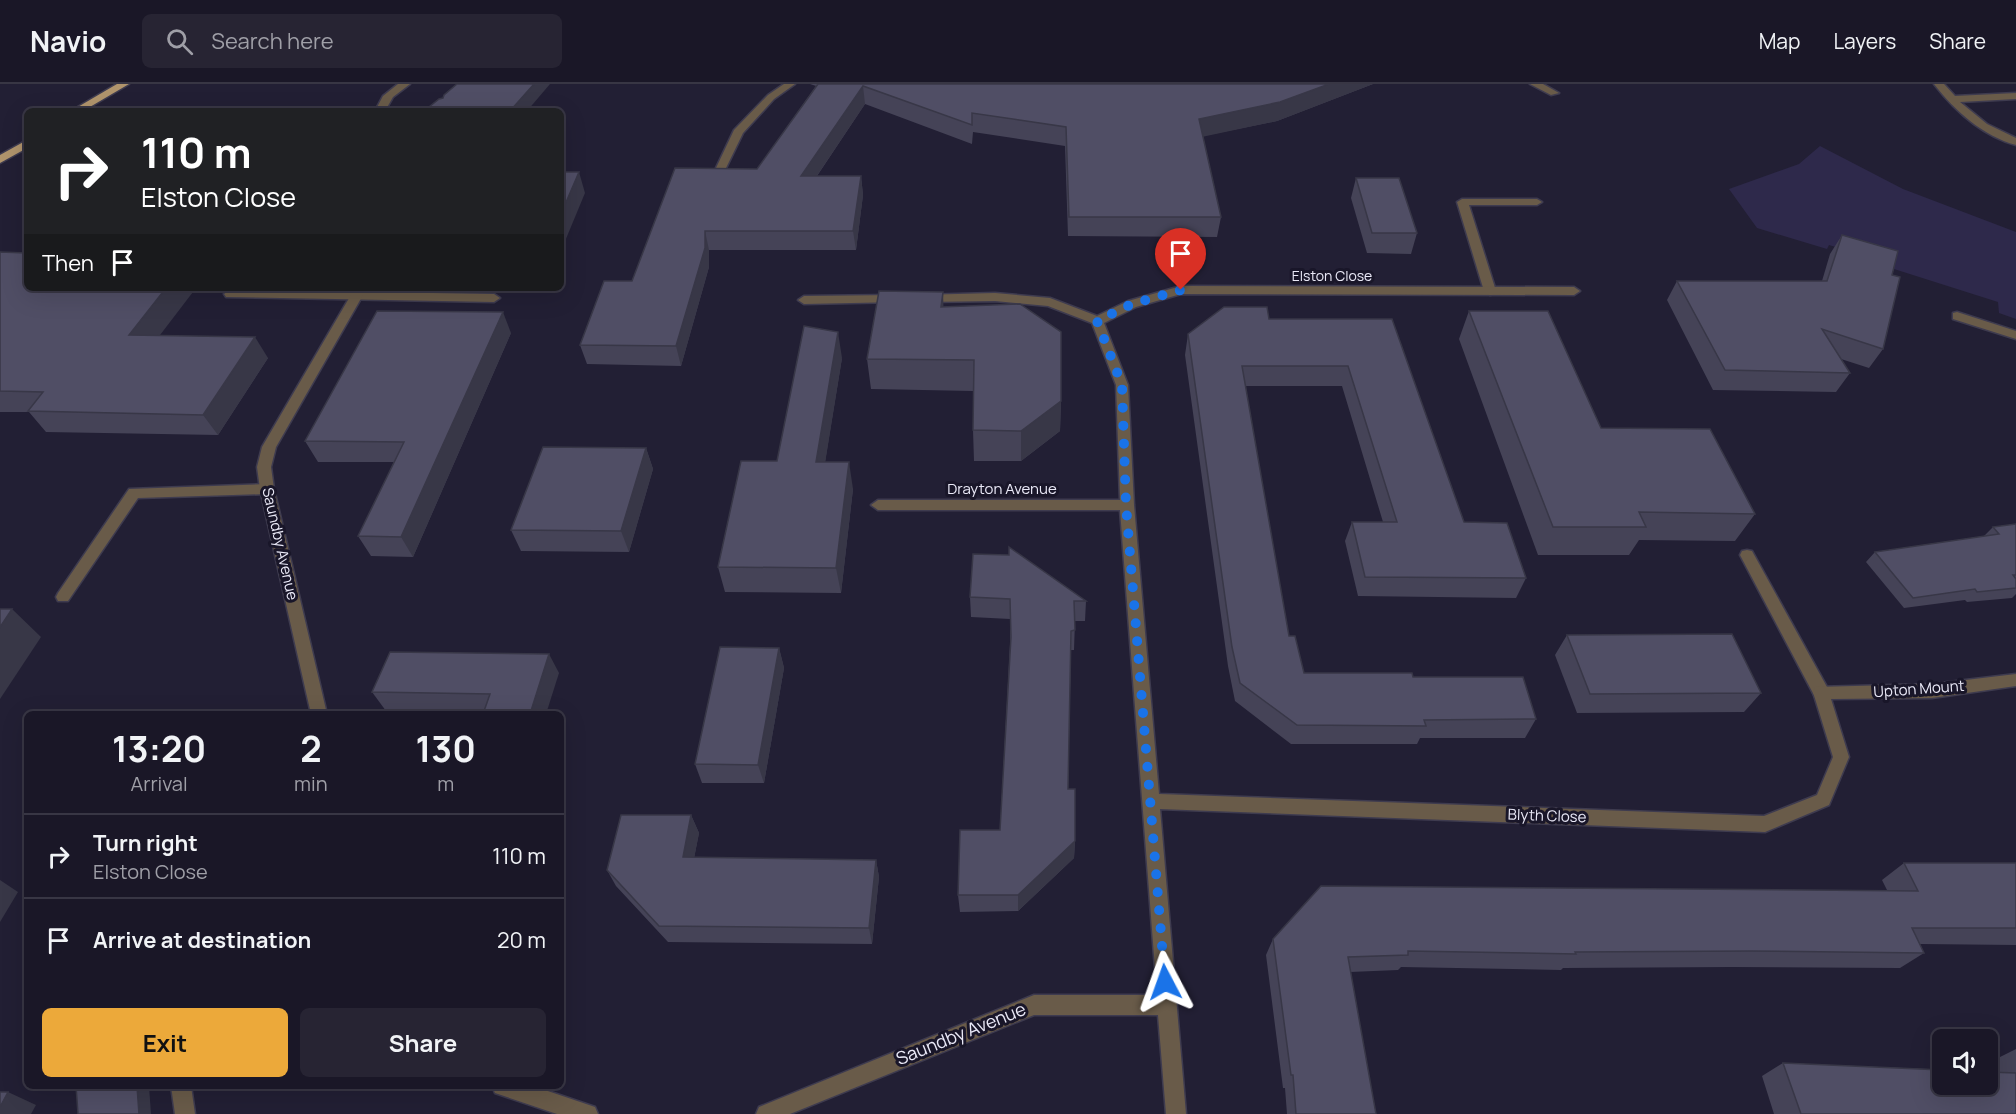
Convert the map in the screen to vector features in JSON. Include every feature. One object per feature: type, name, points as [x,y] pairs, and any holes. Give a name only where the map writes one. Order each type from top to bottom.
[{"type":"main road","points":[[81,108],[124,84]]},
{"type":"main road","points":[[0,160],[24,145]]},
{"type":"street","points":[[382,108],[392,92],[405,84]]},
{"type":"street","points":[[721,168],[738,132],[771,97],[790,84]]},
{"type":"street","points":[[1535,84],[1554,93]]},
{"type":"street","points":[[1939,84],[1984,127],[2016,142]]},
{"type":"street","points":[[1953,99],[2016,96]]},
{"type":"street","points":[[1490,291],[1462,202],[1537,202]]},
{"type":"street","name":"Elston Close","points":[[1097,321],[1132,304],[1181,290],[1574,291]]},
{"type":"street","points":[[230,294],[358,292],[494,298]]},
{"type":"street","name":"Saundby Avenue","points":[[318,711],[267,489],[264,467],[269,447],[358,292]]},
{"type":"street","points":[[804,300],[995,297],[1050,302],[1097,321],[1122,385],[1126,505],[1176,1114]]},
{"type":"street","points":[[1957,316],[2016,335]]},
{"type":"street","points":[[63,597],[134,493],[267,489]]},
{"type":"street","name":"Drayton Avenue","points":[[878,505],[1126,505]]},
{"type":"street","name":"Blyth Close","points":[[1151,801],[1765,824],[1823,800],[1841,757],[1821,692],[1747,555]]},
{"type":"street","name":"Upton Mount","points":[[1821,692],[1932,691],[2016,680]]},
{"type":"street","name":"Saundby Avenue","points":[[766,1114],[1034,1005],[1167,1005]]},
{"type":"street","points":[[181,1089],[185,1114]]},
{"type":"street","points":[[511,1089],[588,1114]]},
{"type":"shaded area","points":[[1820,146],[1903,189],[2016,232],[2016,319],[1999,313],[1998,302],[1894,269],[1894,264],[1829,245],[1827,249],[1757,228],[1729,189],[1799,164]]},
{"type":"building","points":[[457,84],[534,84],[513,108],[428,108]]},
{"type":"building","points":[[818,84],[1329,84],[1280,102],[1199,119],[1221,217],[1069,217],[1066,127],[972,113],[972,125],[863,86],[801,176],[861,176],[853,231],[705,231],[705,248],[676,346],[580,345],[604,281],[632,281],[675,168],[757,169]]},
{"type":"building","points":[[564,172],[579,172],[564,207]]},
{"type":"building","points":[[1356,178],[1399,178],[1417,233],[1372,233]]},
{"type":"building","points":[[1842,235],[1898,251],[1892,275],[1900,277],[1883,349],[1822,329],[1850,373],[1725,370],[1677,281],[1827,281]]},
{"type":"building","points":[[0,252],[24,253],[24,291],[164,291],[129,335],[255,337],[203,415],[28,411],[43,392],[0,391]]},
{"type":"building","points":[[879,291],[943,292],[941,307],[1020,304],[1061,332],[1061,401],[1021,431],[973,430],[974,360],[867,359]]},
{"type":"building","points":[[1224,307],[1267,307],[1269,319],[1392,319],[1464,522],[1507,523],[1526,578],[1365,577],[1352,522],[1397,522],[1348,366],[1242,366],[1289,636],[1295,636],[1304,673],[1412,673],[1413,677],[1523,677],[1536,719],[1424,720],[1426,726],[1297,725],[1240,683],[1232,647],[1188,334]]},
{"type":"building","points":[[377,311],[503,312],[401,537],[358,536],[404,442],[305,441]]},
{"type":"building","points":[[1469,311],[1548,311],[1601,428],[1710,429],[1755,514],[1639,512],[1646,527],[1553,527]]},
{"type":"building","points":[[804,326],[838,332],[816,462],[849,462],[836,568],[718,567],[741,461],[777,461]]},
{"type":"building","points":[[543,447],[646,448],[621,531],[511,530]]},
{"type":"building","points":[[2016,524],[2016,575],[2013,575],[2016,579],[2016,588],[1977,592],[1975,589],[1913,598],[1875,552],[1999,534],[1993,527]]},
{"type":"building","points":[[1009,547],[1086,601],[1074,601],[1075,630],[1071,631],[1068,789],[1075,789],[1075,841],[1018,895],[958,895],[960,830],[1000,830],[1011,637],[1010,599],[970,597],[973,554],[1009,555]]},
{"type":"building","points":[[0,609],[12,609],[0,627]]},
{"type":"building","points":[[1732,634],[1761,693],[1590,694],[1567,635]]},
{"type":"building","points":[[720,647],[779,648],[758,765],[695,764]]},
{"type":"building","points":[[390,652],[549,654],[531,711],[484,711],[490,694],[372,692]]},
{"type":"building","points":[[621,815],[691,815],[683,857],[876,860],[869,928],[659,926],[607,870]]},
{"type":"building","points":[[1904,863],[2016,863],[2016,928],[1912,928],[1924,953],[1751,951],[1575,952],[1576,954],[1408,951],[1408,955],[1348,957],[1376,1114],[1296,1114],[1293,1075],[1291,1075],[1273,939],[1321,886],[1918,891]]},
{"type":"building","points":[[1783,1063],[1932,1070],[1932,1095],[1998,1095],[1998,1072],[2016,1073],[2016,1114],[1801,1114]]},
{"type":"building","points":[[76,1089],[137,1089],[139,1114],[78,1114]]},
{"type":"building","points":[[0,1092],[8,1092],[0,1107]]},
{"type":"route","points":[[1165,982],[1126,505],[1122,385],[1097,321],[1132,304],[1181,290]]}]
